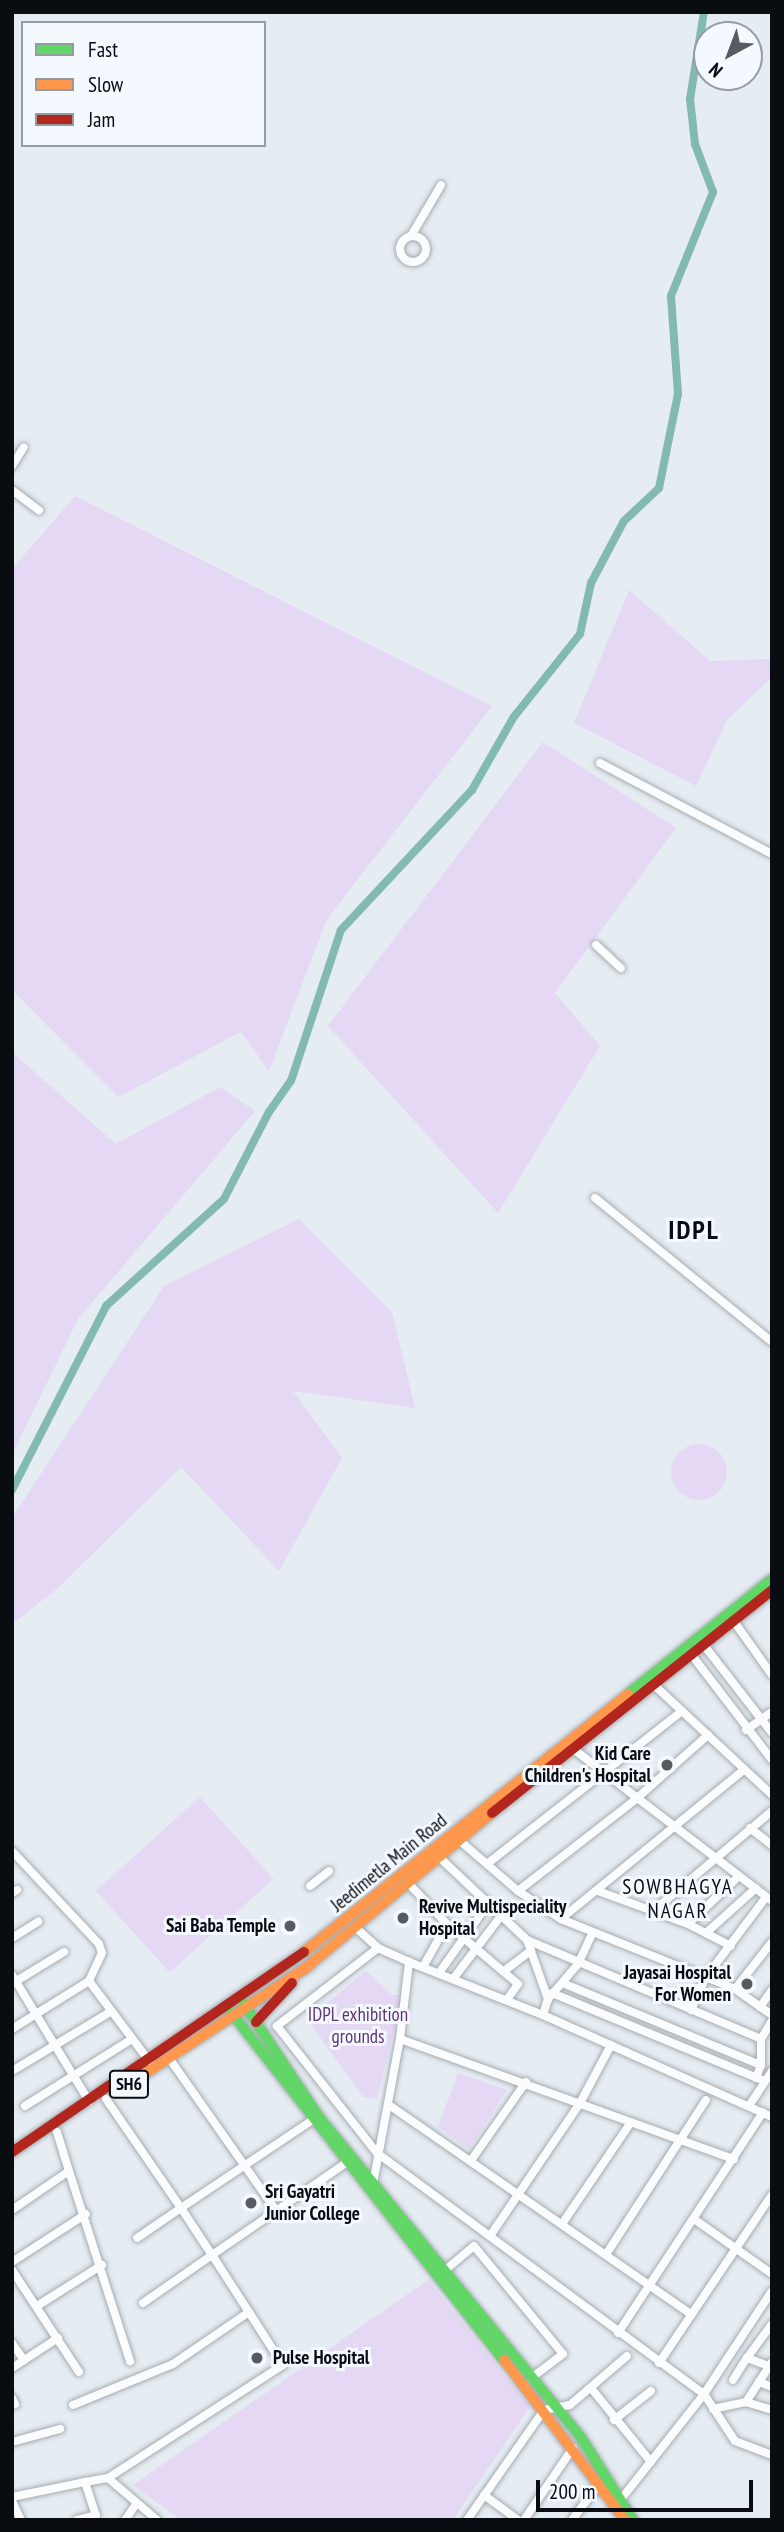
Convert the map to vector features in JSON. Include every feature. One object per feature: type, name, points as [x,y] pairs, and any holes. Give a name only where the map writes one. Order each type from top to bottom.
[{"type":"main road","name":"Jeedimetla Main Road","points":[[12,2162],[169,2058],[244,2003],[618,1706],[772,1579]]},
{"type":"main road","name":"Jeedimetla Main Road","points":[[244,2003],[307,1967],[572,1748],[618,1706],[653,1684],[772,1590]]},
{"type":"main road","points":[[256,2022],[307,1967]]},
{"type":"main road","points":[[244,2003],[318,2116],[531,2378],[573,2448],[625,2520]]},
{"type":"main road","name":"Jeedimetla Main Road","points":[[12,2152],[149,2061],[231,2012]]},
{"type":"main road","points":[[231,2012],[311,2121],[622,2497],[633,2520]]},
{"type":"street","points":[[411,236],[441,185]]},
{"type":"street","points":[[12,466],[24,447]]},
{"type":"street","points":[[12,490],[39,510]]},
{"type":"street","points":[[600,763],[734,830],[772,854]]},
{"type":"street","points":[[596,945],[621,968]]},
{"type":"street","points":[[595,1198],[772,1342]]},
{"type":"street","points":[[733,1620],[772,1675]]},
{"type":"street","points":[[703,1644],[772,1733]]},
{"type":"street","points":[[691,1654],[746,1730],[772,1760]]},
{"type":"street","points":[[653,1684],[772,1796]]},
{"type":"street","points":[[487,1864],[682,1711]]},
{"type":"street","points":[[746,1730],[772,1712]]},
{"type":"street","points":[[518,1891],[635,1800],[708,1735]]},
{"type":"street","points":[[572,1748],[635,1800],[719,1858],[769,1899],[705,1978],[691,2010]]},
{"type":"street","points":[[561,1919],[746,1769]]},
{"type":"street","points":[[652,1912],[772,1811]]},
{"type":"street","points":[[750,1828],[772,1845]]},
{"type":"street","points":[[460,1840],[518,1891],[561,1919],[592,1934],[735,1989],[772,2015]]},
{"type":"street","points":[[12,1851],[102,1949],[89,1981],[12,2029]]},
{"type":"street","points":[[439,1857],[527,1940],[578,1964],[761,2039]]},
{"type":"street","points":[[310,1886],[329,1871]]},
{"type":"street","points":[[688,1924],[740,1876]]},
{"type":"street","points":[[408,1883],[447,1924],[518,1984],[508,2000]]},
{"type":"street","points":[[706,1933],[755,1888]]},
{"type":"street","points":[[598,1891],[688,1924],[731,1946]]},
{"type":"street","points":[[439,1973],[462,1935],[488,1904]]},
{"type":"street","points":[[453,1979],[475,1945],[501,1916]]},
{"type":"street","points":[[12,1938],[38,1922]]},
{"type":"street","points":[[423,1967],[447,1924]]},
{"type":"street","points":[[355,1927],[378,1948],[543,2015],[772,2117]]},
{"type":"street","points":[[543,2015],[550,1996],[565,1984],[592,1934]]},
{"type":"street","points":[[527,1940],[550,1996],[760,2079]]},
{"type":"street","points":[[735,1989],[772,1942]]},
{"type":"street","points":[[378,1948],[277,2026],[377,2153],[704,2394],[735,2441],[772,2455]]},
{"type":"street","points":[[504,1971],[531,1951]]},
{"type":"street","points":[[64,1952],[13,1980],[37,2013],[89,2101]]},
{"type":"street","points":[[373,2184],[400,2039],[409,1962]]},
{"type":"street","points":[[89,1981],[149,2061]]},
{"type":"street","points":[[565,1984],[761,2064]]},
{"type":"street","points":[[760,2007],[772,1990]]},
{"type":"street","points":[[12,2071],[110,2012]]},
{"type":"street","points":[[749,2106],[760,2079],[761,2039],[772,2021]]},
{"type":"street","points":[[25,2106],[74,2078],[132,2039]]},
{"type":"street","points":[[400,2039],[526,2082],[631,2122],[682,2137],[734,2159]]},
{"type":"street","points":[[490,2236],[580,2103],[611,2045]]},
{"type":"street","points":[[169,2058],[276,2210]]},
{"type":"street","points":[[760,2079],[772,2071]]},
{"type":"street","points":[[472,2159],[526,2082]]},
{"type":"street","points":[[21,2520],[12,2499],[107,2478],[283,2365],[106,2099]]},
{"type":"street","points":[[607,2253],[706,2100]]},
{"type":"street","points":[[389,2105],[472,2159],[691,2314]]},
{"type":"street","points":[[618,2333],[763,2112]]},
{"type":"street","points":[[137,2238],[311,2121]]},
{"type":"street","points":[[562,2224],[631,2122]]},
{"type":"street","points":[[57,2132],[86,2214],[130,2361]]},
{"type":"street","points":[[143,2304],[346,2163]]},
{"type":"street","points":[[12,2210],[69,2171]]},
{"type":"street","points":[[659,2363],[772,2195]]},
{"type":"street","points":[[763,2210],[772,2216]]},
{"type":"street","points":[[12,2263],[86,2214]]},
{"type":"street","points":[[694,2219],[772,2274]]},
{"type":"street","points":[[443,2272],[474,2246],[564,2354],[531,2378]]},
{"type":"street","points":[[37,2306],[102,2265]]},
{"type":"street","points":[[12,2270],[79,2372]]},
{"type":"street","points":[[622,2497],[704,2394],[772,2291]]},
{"type":"street","points":[[73,2405],[173,2364],[249,2312]]},
{"type":"street","points":[[733,2380],[772,2324]]},
{"type":"street","points":[[12,2368],[58,2338]]},
{"type":"street","points":[[12,2343],[24,2360]]},
{"type":"street","points":[[467,2520],[549,2407],[570,2405],[627,2356]]},
{"type":"street","points":[[746,2402],[771,2365],[747,2358]]},
{"type":"street","points":[[759,2382],[772,2387]]},
{"type":"street","points":[[591,2388],[614,2420],[651,2462]]},
{"type":"street","points":[[614,2420],[651,2391]]},
{"type":"street","points":[[713,2409],[746,2402],[772,2410]]},
{"type":"street","points":[[12,2442],[60,2429]]},
{"type":"street","points":[[524,2520],[573,2448]]},
{"type":"street","points":[[107,2478],[157,2520]]},
{"type":"street","points":[[77,2520],[96,2517],[85,2482]]},
{"type":"street","points":[[572,2520],[599,2484]]},
{"type":"street","points":[[484,2496],[518,2520]]},
{"type":"street","points":[[125,2520],[136,2504]]},
{"type":"green space","points":[[75,496],[492,706],[327,919],[269,1071],[241,1032],[118,1097],[12,990],[12,569]]},
{"type":"green space","points":[[629,590],[710,661],[772,659],[772,677],[727,720],[696,786],[574,723]]},
{"type":"green space","points":[[543,742],[676,828],[555,993],[600,1046],[498,1213],[328,1026]]},
{"type":"green space","points":[[12,1052],[116,1144],[220,1087],[255,1111],[78,1319],[12,1455]]},
{"type":"green space","points":[[299,1219],[392,1312],[415,1408],[293,1391],[342,1458],[279,1571],[181,1467],[58,1588],[12,1624],[12,1518],[164,1286]]},
{"type":"green space","points":[[693,1444],[705,1444],[719,1452],[727,1466],[725,1483],[719,1492],[705,1500],[693,1500],[676,1488],[671,1478],[671,1466],[683,1449]]},
{"type":"green space","points":[[200,1797],[274,1879],[170,1972],[96,1891]]},
{"type":"green space","name":"IDPL exhibition grounds","points":[[366,1971],[392,1995],[403,1995],[377,2099],[363,2097],[307,2019]]},
{"type":"green space","points":[[458,2073],[507,2090],[469,2149],[438,2127]]},
{"type":"green space","points":[[428,2280],[530,2407],[453,2520],[181,2520],[133,2485]]},
{"type":"waterway","points":[[12,1490],[106,1306],[224,1199],[269,1112],[291,1081],[341,930],[472,790],[513,718],[580,634],[591,583],[624,521],[659,488],[678,394],[671,296],[713,192],[695,144],[690,99],[704,12]]},
{"type":"traffic: fast","points":[[628,1694],[772,1579]]},
{"type":"traffic: fast","points":[[242,2001],[318,2116],[582,2439],[633,2520]]},
{"type":"traffic: fast","points":[[230,2011],[504,2360]]},
{"type":"traffic: slow","points":[[304,1952],[628,1694]]},
{"type":"traffic: slow","points":[[120,2090],[307,1967],[492,1813]]},
{"type":"traffic: slow","points":[[504,2360],[625,2520]]},
{"type":"traffic: jam","points":[[492,1813],[772,1590]]},
{"type":"traffic: jam","points":[[12,2152],[304,1952]]},
{"type":"traffic: jam","points":[[256,2022],[292,1983]]},
{"type":"place","name":"Kid Care Children's Hospital","points":[[667,1765]]},
{"type":"place","name":"Revive Multispeciality Hospital","points":[[403,1918]]},
{"type":"place","name":"Sai Baba Temple","points":[[290,1926]]},
{"type":"place","name":"Jayasai Hospital For Women","points":[[747,1984]]},
{"type":"place","name":"Sri Gayatri Junior College","points":[[251,2203]]},
{"type":"place","name":"Pulse Hospital","points":[[257,2358]]},
{"type":"district","name":"IDPL","points":[[694,1230]]},
{"type":"district","name":"SOWBHAGYA NAGAR","points":[[678,1899]]}]
